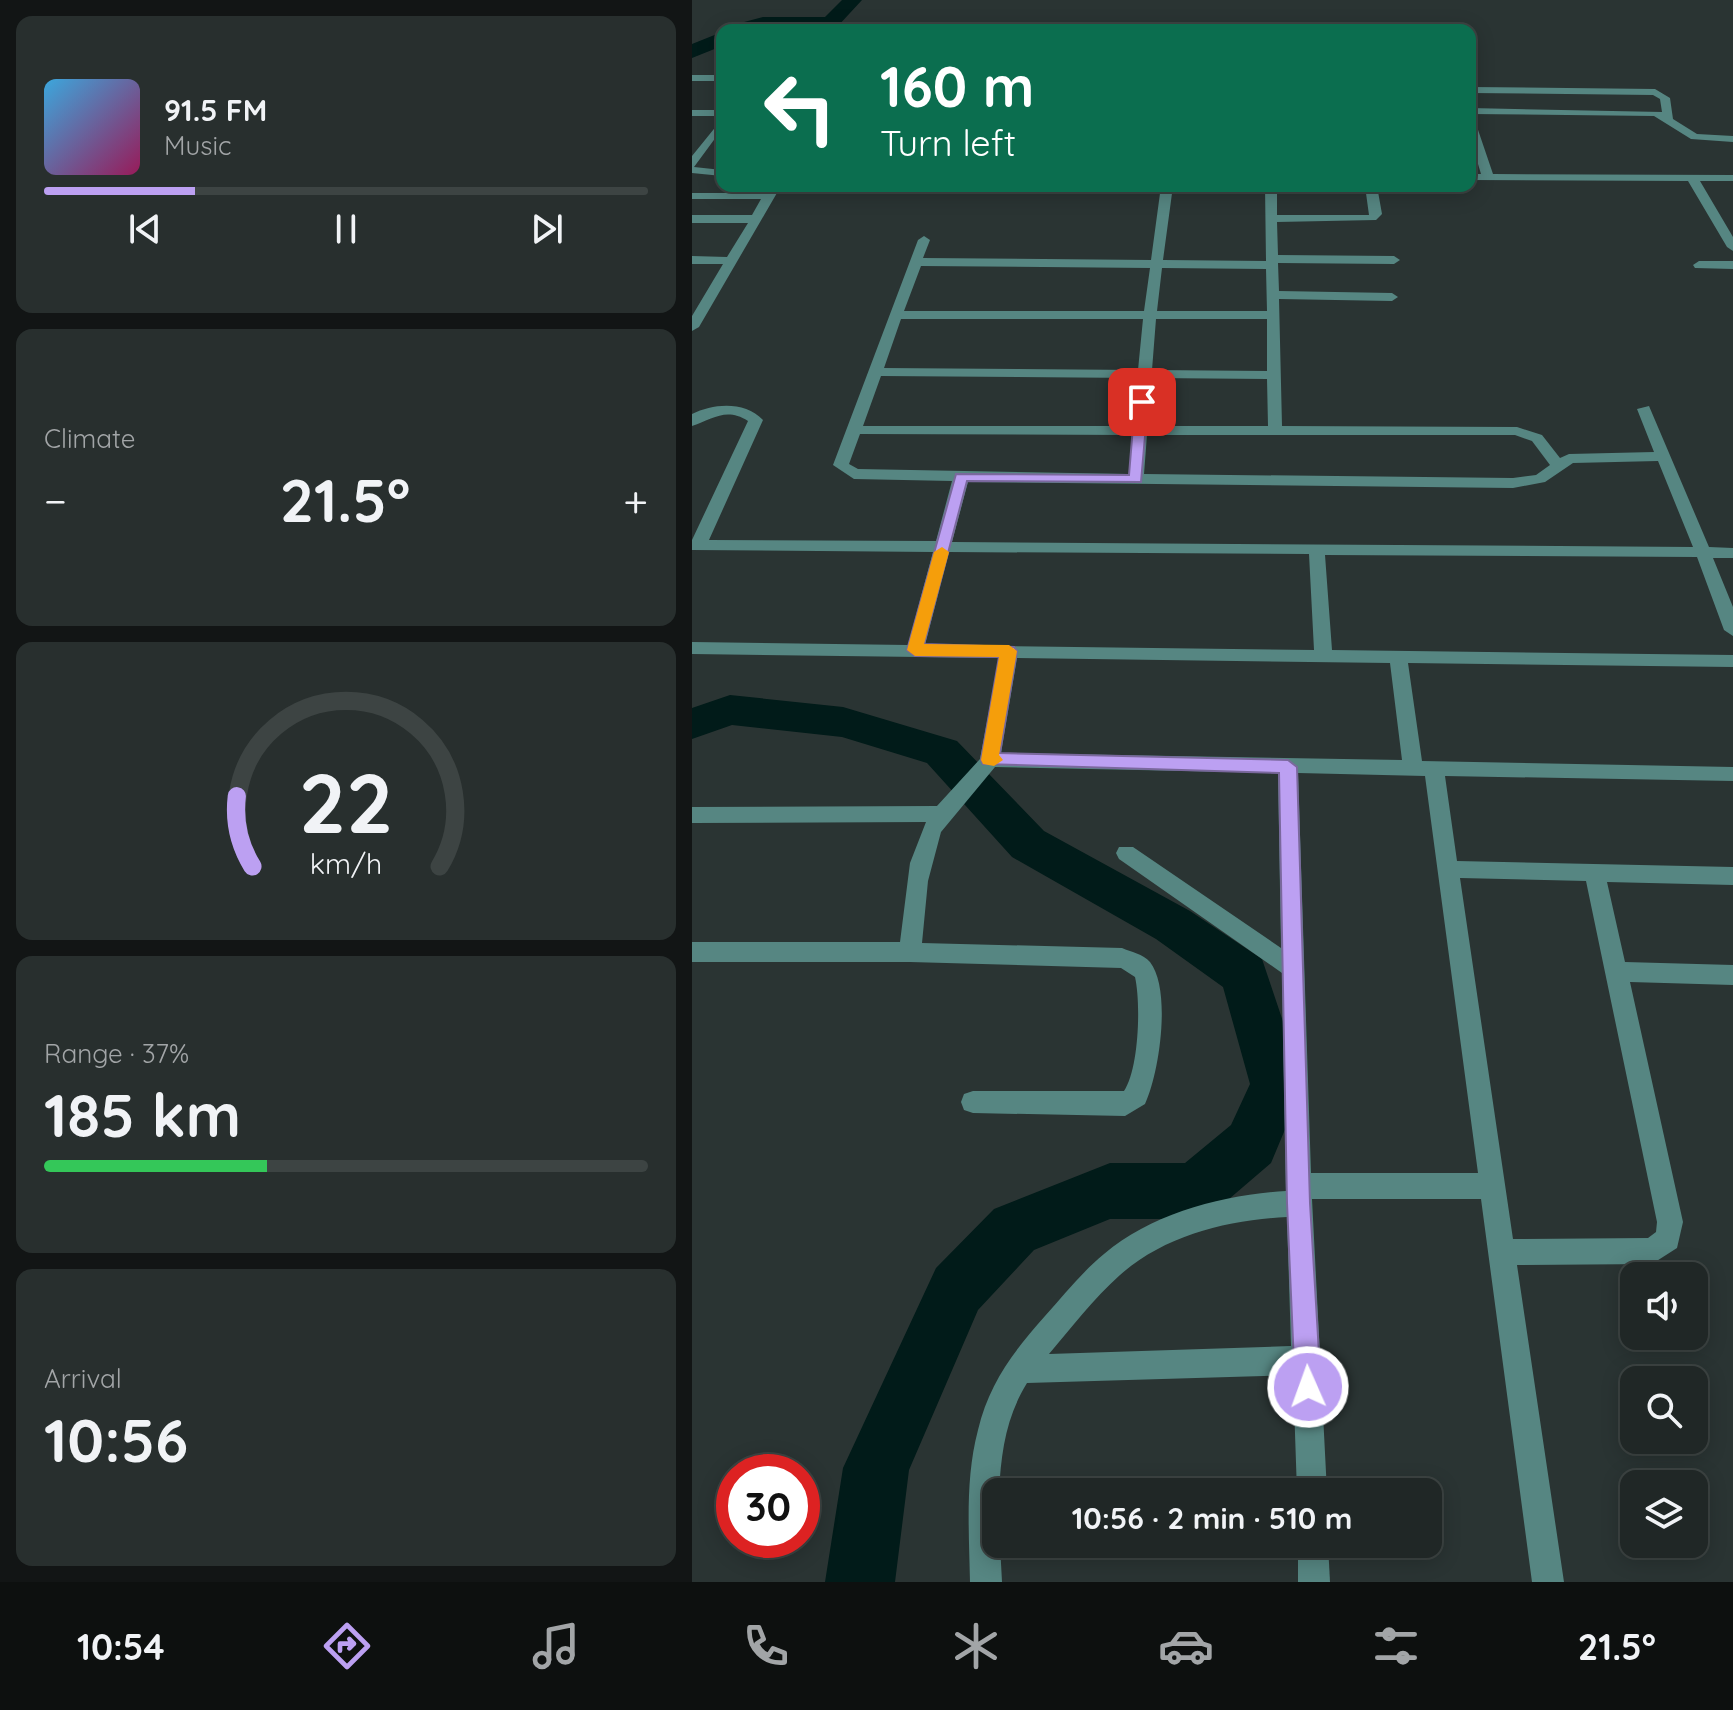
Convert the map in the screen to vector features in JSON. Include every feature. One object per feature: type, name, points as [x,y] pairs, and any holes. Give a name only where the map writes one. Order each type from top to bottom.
[{"type":"street","points":[[692,78],[716,78]]},
{"type":"street","points":[[1476,90],[1655,92],[1665,98],[1668,118]]},
{"type":"street","points":[[1476,111],[1646,112],[1668,118],[1679,130],[1695,137],[1733,139]]},
{"type":"street","points":[[692,113],[716,113]]},
{"type":"street","points":[[716,130],[694,161],[716,170]]},
{"type":"street","points":[[1476,140],[1488,177]]},
{"type":"street","points":[[1476,177],[1733,178]]},
{"type":"street","points":[[1692,178],[1733,247]]},
{"type":"street","points":[[692,196],[756,192]]},
{"type":"street","points":[[692,327],[696,313],[771,192]]},
{"type":"street","points":[[1136,479],[1150,315],[1166,192]]},
{"type":"street","points":[[1271,192],[1275,431]]},
{"type":"street","points":[[1271,219],[1372,218],[1376,214],[1372,192]]},
{"type":"street","points":[[692,219],[756,219]]},
{"type":"street","points":[[924,240],[842,457],[844,470],[866,475],[961,477],[1513,483],[1540,479],[1557,464],[1583,457],[1661,456]]},
{"type":"street","points":[[692,260],[731,261]]},
{"type":"street","points":[[915,262],[1157,265],[1394,260]]},
{"type":"street","points":[[1699,265],[1733,265]]},
{"type":"street","points":[[1273,295],[1392,297]]},
{"type":"street","points":[[895,315],[1273,315]]},
{"type":"street","points":[[874,372],[1274,375]]},
{"type":"street","points":[[1644,409],[1733,630]]},
{"type":"street","points":[[692,422],[711,411],[744,413],[756,420],[695,545],[1733,553]]},
{"type":"street","points":[[853,430],[1517,431],[1537,438],[1557,464]]},
{"type":"street","points":[[915,650],[961,477]]},
{"type":"street","points":[[1317,552],[1323,655]]},
{"type":"street","points":[[692,648],[1733,661]]},
{"type":"street","points":[[910,952],[923,853],[941,814],[979,775],[1009,651]]},
{"type":"street","points":[[1398,657],[1448,869],[1548,1582]]},
{"type":"street","points":[[979,775],[1288,767],[1733,774]]},
{"type":"street","points":[[1288,767],[1298,1194],[1311,1478]]},
{"type":"street","points":[[692,815],[941,814]]},
{"type":"street","points":[[1126,853],[1293,968]]},
{"type":"street","points":[[1448,869],[1733,876]]},
{"type":"street","points":[[1500,1252],[1652,1251],[1668,1239],[1670,1222],[1595,873]]},
{"type":"street","points":[[692,952],[910,952],[1122,958],[1138,964],[1147,978],[1143,1079],[1137,1096],[1125,1104],[1109,1105],[973,1102]]},
{"type":"street","points":[[1616,972],[1733,975]]},
{"type":"street","points":[[986,1582],[984,1529],[989,1459],[998,1409],[1017,1369],[1103,1273],[1131,1250],[1231,1209],[1298,1194],[1491,1186]]},
{"type":"street","points":[[1017,1369],[1307,1360]]},
{"type":"street","points":[[1313,1558],[1314,1582]]},
{"type":"waterway","points":[[759,24],[830,23],[853,0]]},
{"type":"waterway","points":[[692,52],[716,41]]},
{"type":"waterway","points":[[692,724],[730,710],[843,722],[942,752],[1028,844],[1173,925],[1244,974],[1277,1084],[1251,1144],[1195,1191],[1110,1191],[1014,1229],[957,1289],[876,1468],[860,1582]]},
{"type":"slow traffic","points":[[942,552],[915,650],[1009,651],[990,760],[994,760]]},
{"type":"route","points":[[1142,402],[1136,479],[961,477],[915,650],[1009,651],[990,760],[1288,767],[1299,1203],[1308,1387]]}]
